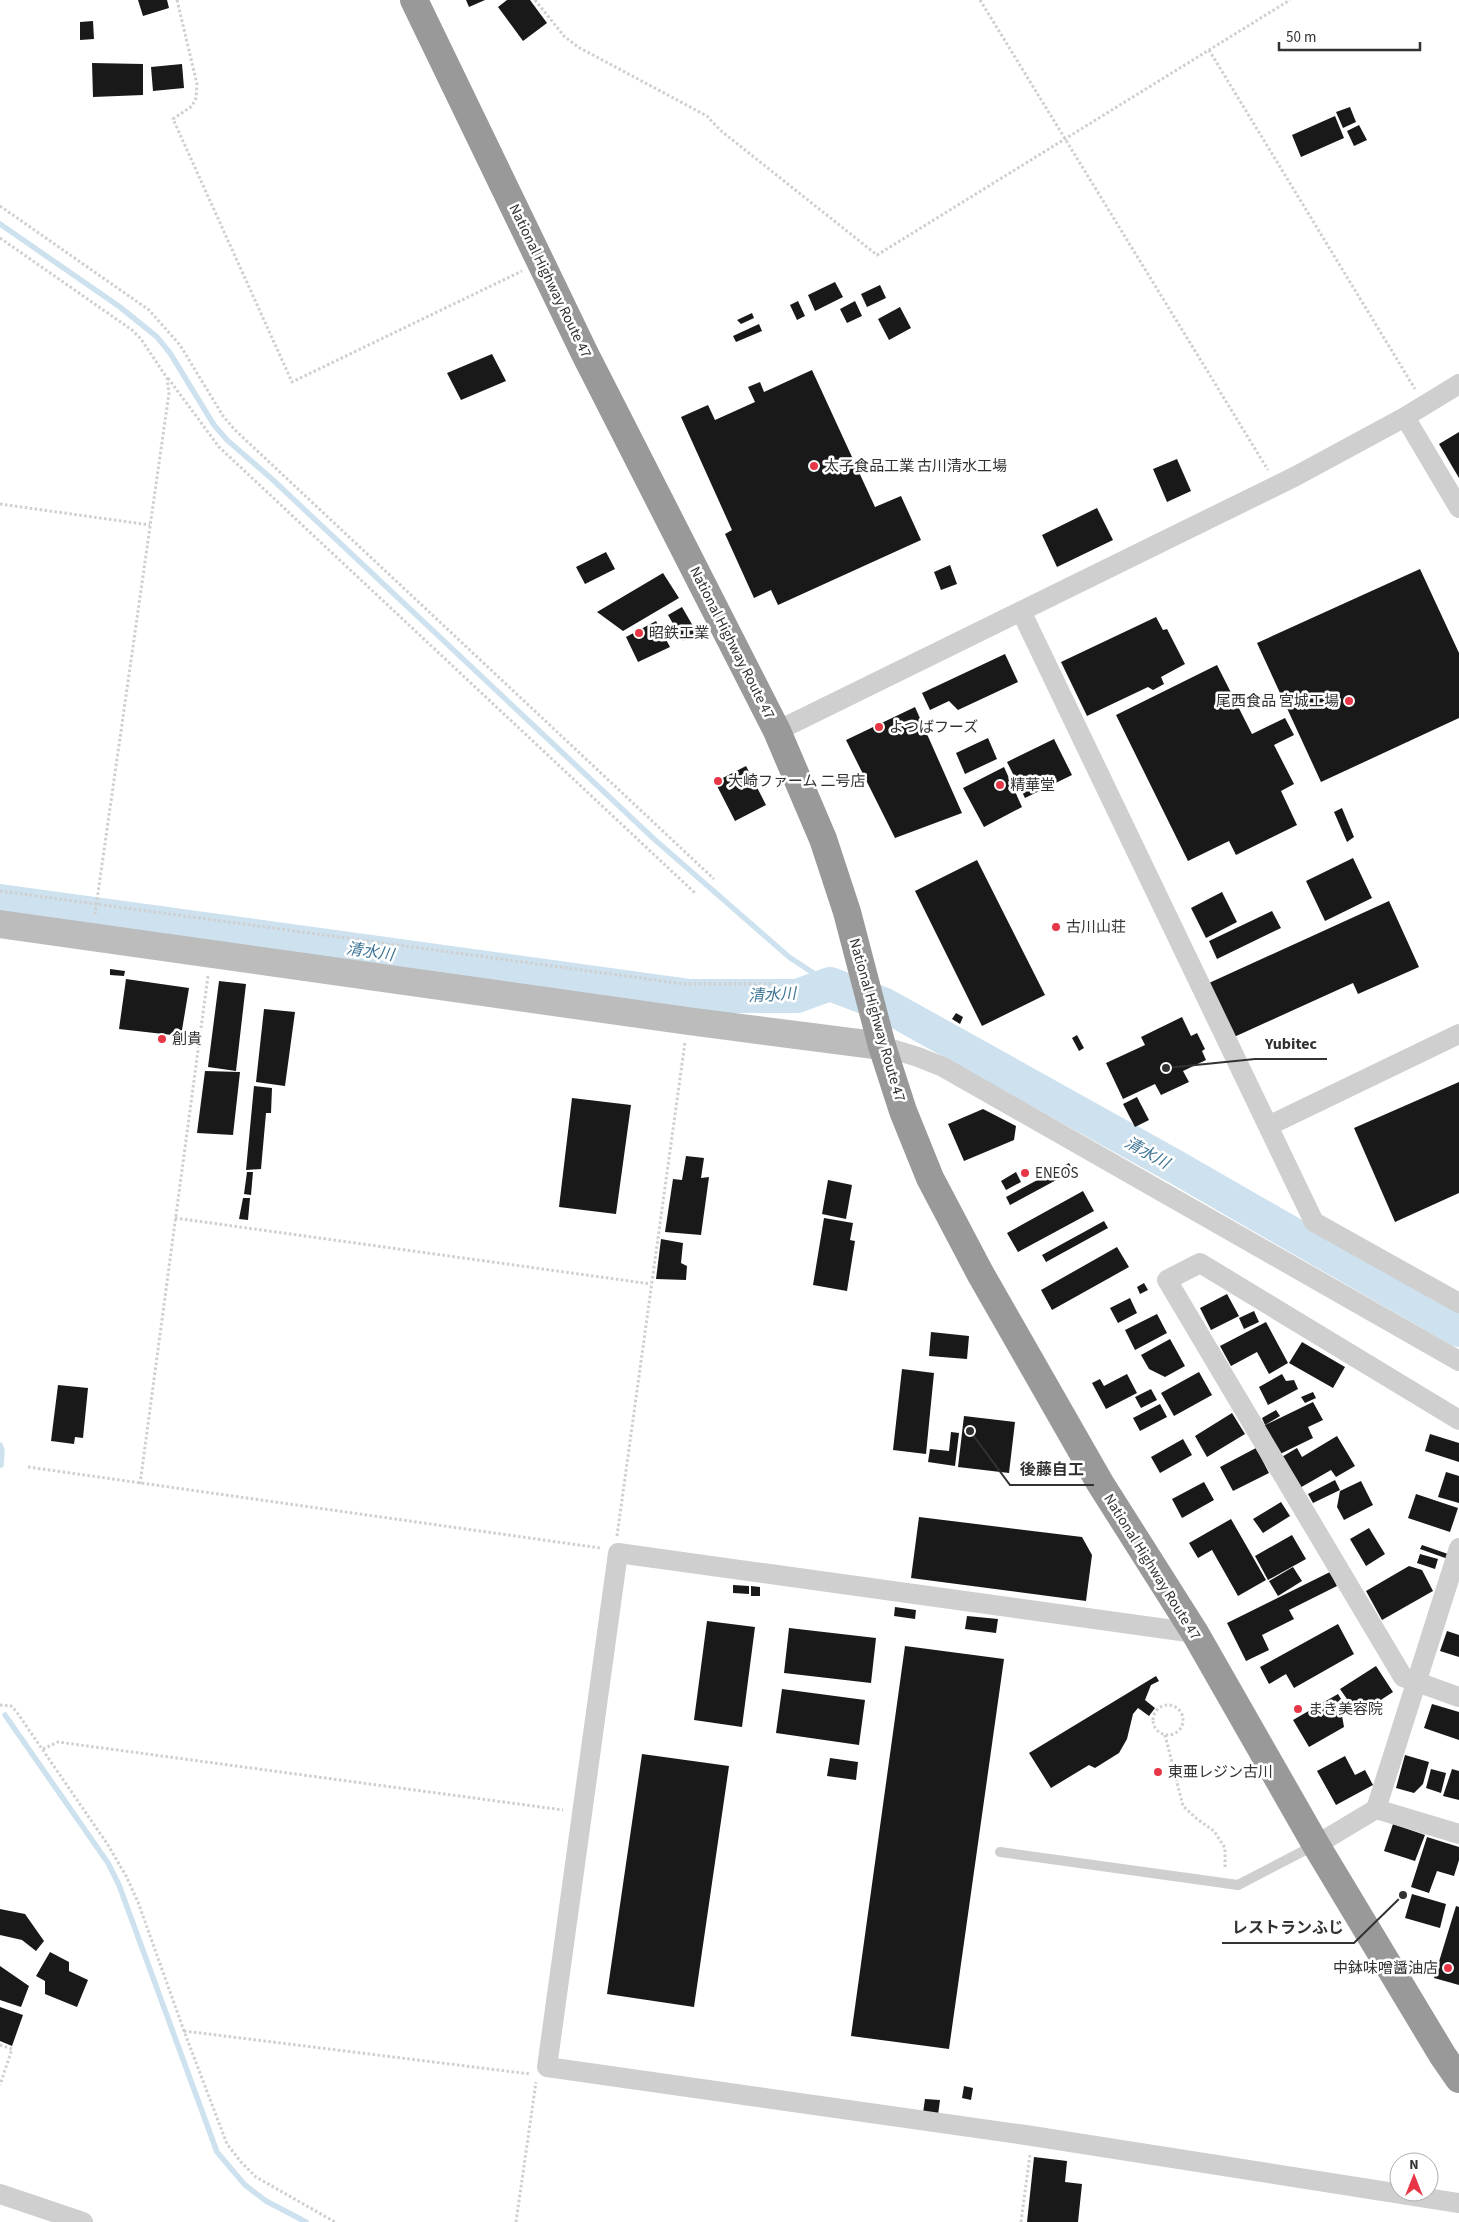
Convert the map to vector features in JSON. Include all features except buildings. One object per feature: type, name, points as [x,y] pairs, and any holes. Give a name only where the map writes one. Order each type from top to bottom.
[{"type":"highway","name":"National Highway Route 47","points":[[414,0],[584,354],[777,731],[823,838],[847,912],[881,1042],[903,1111],[930,1178],[980,1273],[1100,1483],[1195,1634],[1316,1844],[1443,2056],[1459,2079]]},
{"type":"street","points":[[777,731],[1277,485],[1405,417],[1459,384]]},
{"type":"street","points":[[1405,417],[1459,508]]},
{"type":"street","points":[[1020,611],[1314,1222],[1459,1303]]},
{"type":"street","points":[[0,924],[688,1021],[881,1042],[943,1067],[1459,1361]]},
{"type":"street","points":[[1268,1126],[1459,1034]]},
{"type":"street","points":[[1459,1420],[1200,1263],[1168,1280],[1403,1677],[1459,1697]]},
{"type":"street","points":[[1195,1634],[617,1551],[547,2067],[1032,2136],[1459,2203]]},
{"type":"street","points":[[1316,1844],[1376,1808],[1458,1556]]},
{"type":"street","points":[[1376,1808],[1459,1834]]},
{"type":"street","points":[[0,2194],[83,2222]]},
{"type":"lane","points":[[1000,1852],[1238,1885],[1316,1844]]},
{"type":"path","points":[[177,0],[198,84],[196,98],[192,106],[173,119],[292,382],[540,262]]},
{"type":"path","points":[[535,0],[564,36],[578,47],[707,116],[720,130],[877,255],[1290,0]]},
{"type":"path","points":[[980,0],[1277,485]]},
{"type":"path","points":[[1210,50],[1424,405]]},
{"type":"path","points":[[0,206],[149,310],[180,345],[223,416],[235,430],[714,879]]},
{"type":"path","points":[[0,238],[132,330],[141,339],[167,378],[219,447],[695,893]]},
{"type":"path","points":[[96,907],[169,393],[167,378]]},
{"type":"path","points":[[0,504],[150,525]]},
{"type":"path","points":[[0,891],[96,907],[685,984],[774,984]]},
{"type":"path","points":[[140,1484],[210,955]]},
{"type":"path","points":[[28,1468],[617,1551],[651,1284],[688,1021]]},
{"type":"path","points":[[175,1218],[651,1284]]},
{"type":"path","points":[[1165,1735],[1179,1731],[1184,1722],[1182,1713],[1170,1704],[1156,1710],[1153,1720],[1156,1730],[1165,1735],[1184,1806],[1198,1820],[1214,1831],[1225,1848],[1225,1883]]},
{"type":"path","points":[[0,1705],[11,1706],[16,1711],[108,1845],[126,1876],[138,1902],[227,2144],[256,2177],[335,2222]]},
{"type":"path","points":[[43,1749],[58,1742],[582,1813]]},
{"type":"path","points":[[184,2031],[537,2075],[516,2222]]},
{"type":"path","points":[[0,2045],[12,2049],[0,2084]]},
{"type":"path","points":[[1021,2222],[1032,2136]]},
{"type":"waterway","points":[[0,224],[120,307],[157,337],[170,353],[214,425],[227,440],[272,479],[654,839],[789,957],[830,984]]},
{"type":"waterway","name":"清水川","points":[[0,901],[690,996],[797,996],[830,984],[885,1005],[1176,1167],[1459,1330]]},
{"type":"waterway","points":[[0,1445],[2,1450],[1,1465]]},
{"type":"waterway","points":[[5,1715],[108,1863],[119,1885],[217,2152],[245,2185],[266,2201],[306,2222]]},
{"type":"place","name":"太子食品工業 古川清水工場","points":[[814,466]]},
{"type":"place","name":"昭鉄工業","points":[[639,633]]},
{"type":"place","name":"尾西食品 宮城工場","points":[[1349,701]]},
{"type":"place","name":"よつばフーズ","points":[[879,727]]},
{"type":"place","name":"大崎ファーム 二号店","points":[[718,781]]},
{"type":"place","name":"精華堂","points":[[1000,785]]},
{"type":"place","name":"古川山荘","points":[[1056,927]]},
{"type":"place","name":"創貴","points":[[162,1039]]},
{"type":"place","name":"Yubitec","points":[[1166,1068]]},
{"type":"place","name":"ENEOS","points":[[1025,1173]]},
{"type":"place","name":"後藤自工","points":[[970,1431]]},
{"type":"place","name":"まき美容院","points":[[1298,1709]]},
{"type":"place","name":"東亜レジン古川","points":[[1158,1772]]},
{"type":"place","name":"レストランふじ","points":[[1403,1895]]},
{"type":"place","name":"中鉢味噌醤油店","points":[[1448,1968]]}]
